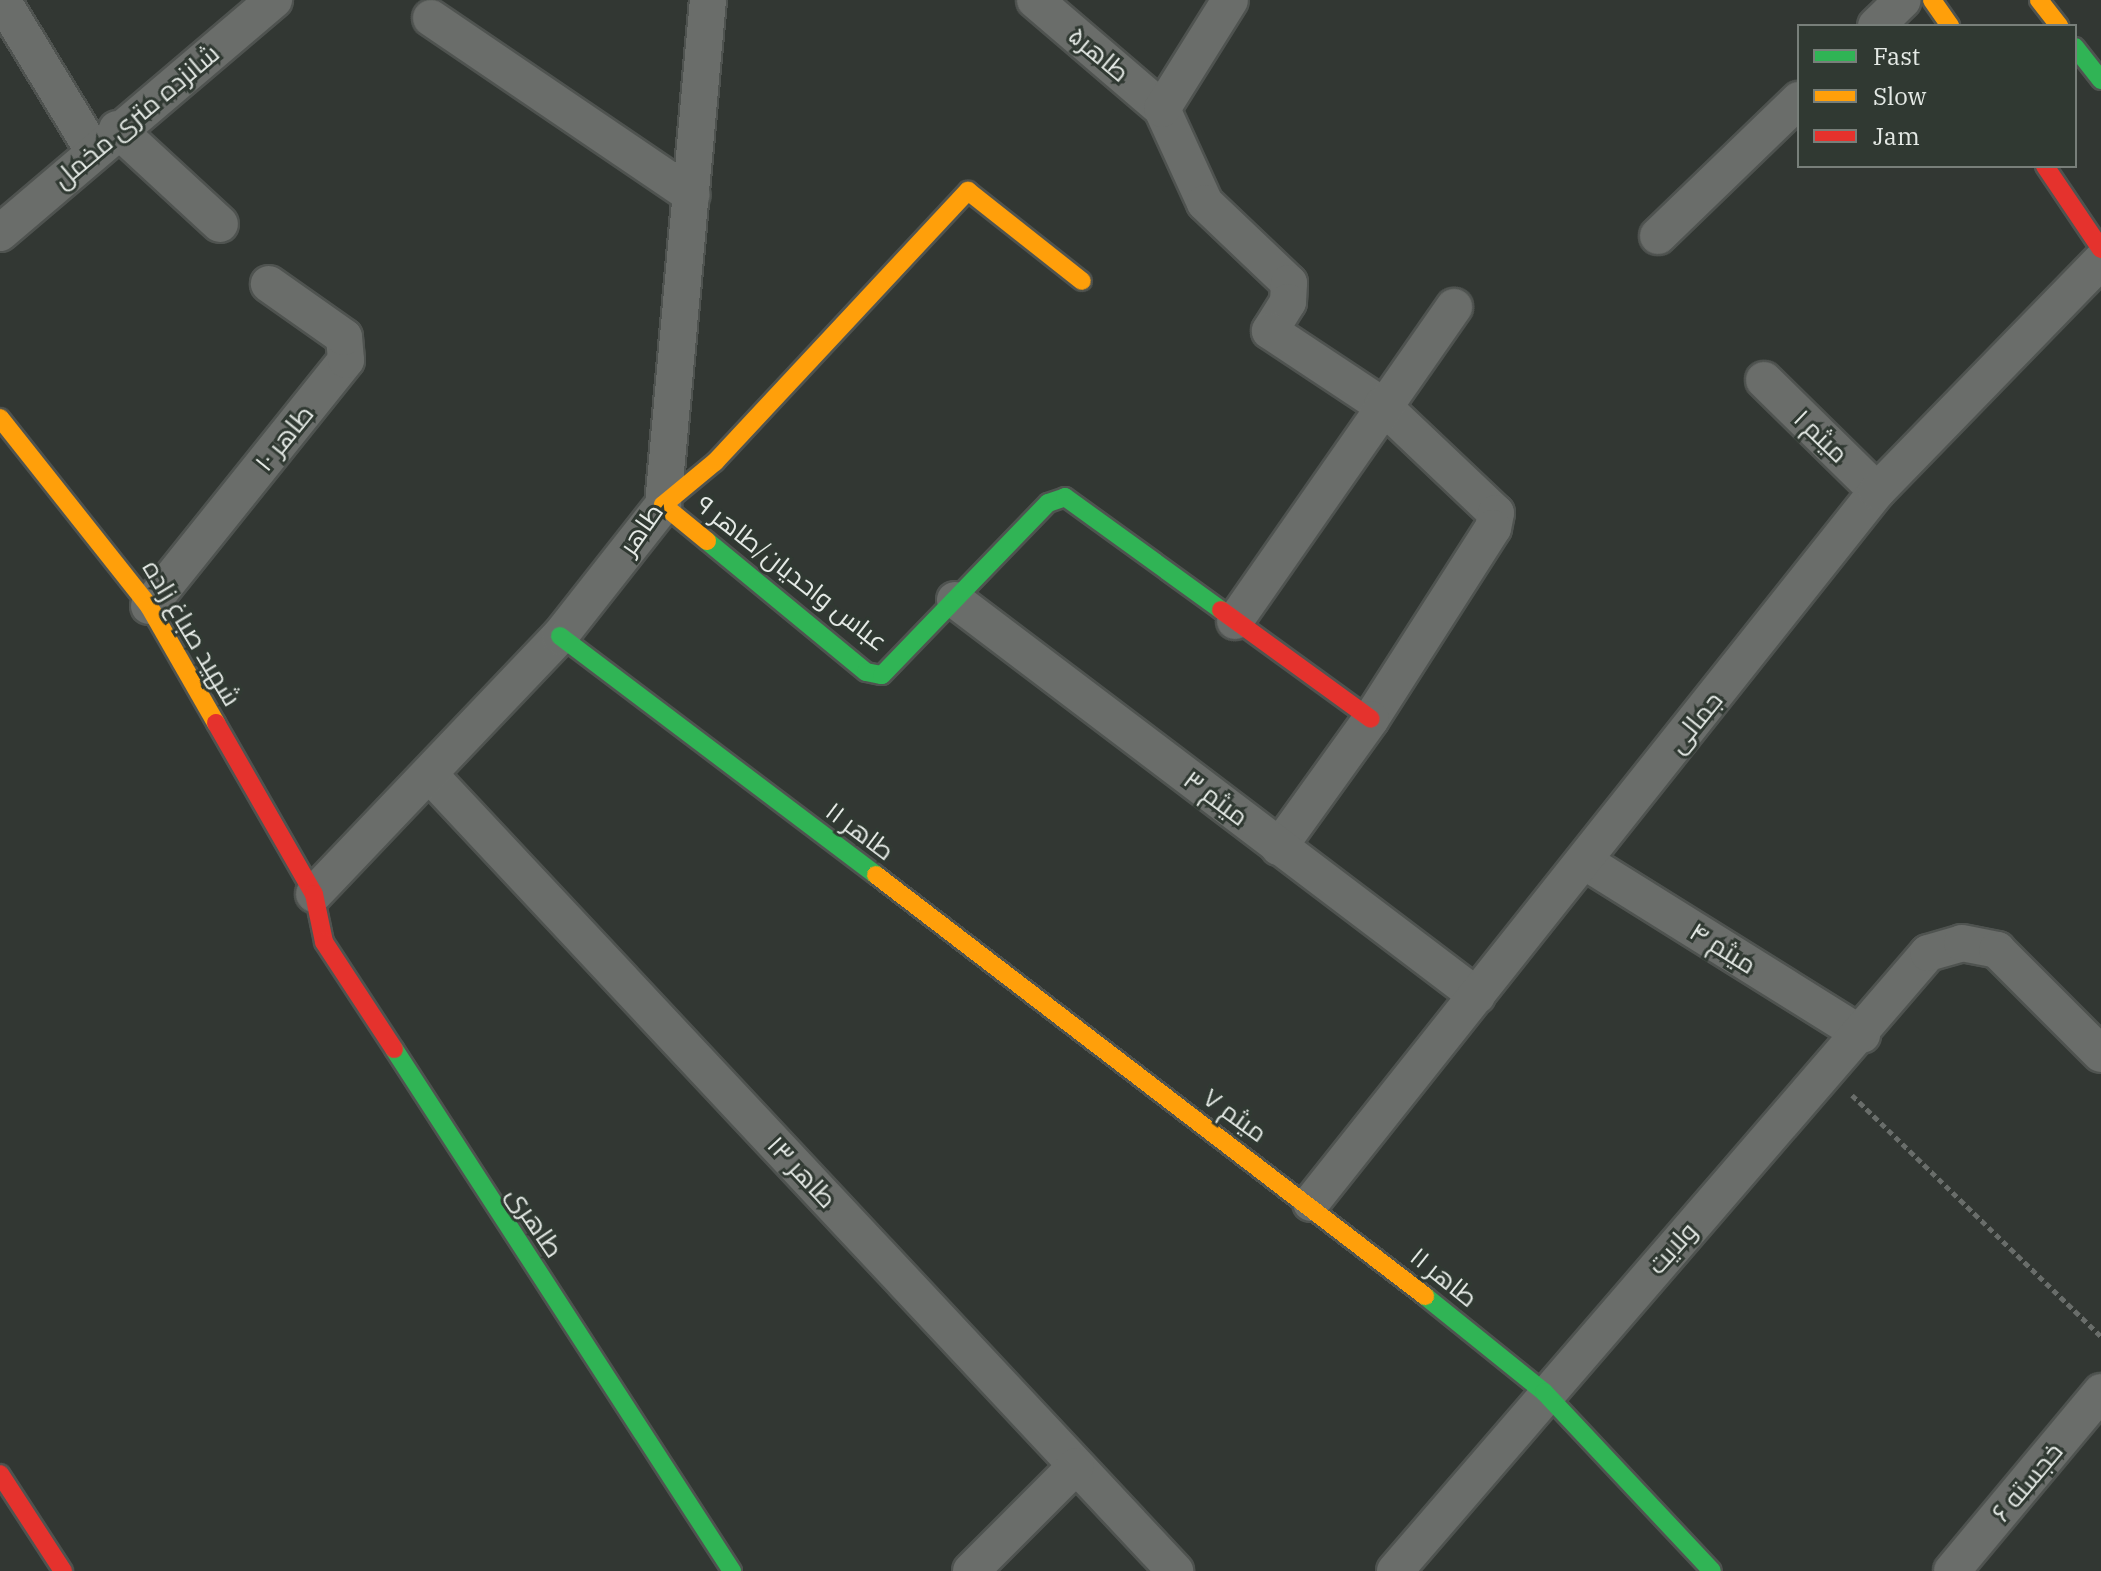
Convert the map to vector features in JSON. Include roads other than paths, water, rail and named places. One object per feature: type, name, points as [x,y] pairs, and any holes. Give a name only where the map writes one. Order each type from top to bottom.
[{"type":"street","points":[[2,0],[105,140],[220,224]]},
{"type":"street","name":"شانزده متری مخمل","points":[[0,233],[105,140],[274,0]]},
{"type":"street","name":"طاهر","points":[[314,894],[560,636],[663,505],[708,0]]},
{"type":"street","name":"طاهر۵","points":[[1035,0],[1162,109]]},
{"type":"street","points":[[1230,0],[1162,109],[1205,203],[1289,283],[1288,302],[1270,331],[1382,405],[1496,513],[1493,528],[1371,719],[1279,847]]},
{"type":"street","points":[[1878,24],[1903,0]]},
{"type":"street","points":[[1932,0],[1949,24]]},
{"type":"street","points":[[2039,0],[2057,24]]},
{"type":"street","points":[[431,18],[691,195]]},
{"type":"street","points":[[2077,50],[2101,80]]},
{"type":"street","points":[[1658,236],[1797,102]]},
{"type":"street","points":[[2046,168],[2101,249]]},
{"type":"street","points":[[663,505],[715,462],[968,191],[1082,281]]},
{"type":"street","name":"جمالی","points":[[1311,1203],[1877,491],[2101,261]]},
{"type":"street","name":"طاهر ۱۰","points":[[149,606],[346,360],[344,337],[269,284]]},
{"type":"street","points":[[1371,719],[1235,621],[1382,405],[1454,307]]},
{"type":"street","name":"میثم ۱","points":[[1764,380],[1877,491]]},
{"type":"street","name":"شهید صباغ زاده","points":[[0,418],[149,606],[314,894]]},
{"type":"street","name":"عباس واحدیان/طاهر ۹","points":[[663,505],[866,672],[892,669],[1048,503],[1065,497],[1235,621]]},
{"type":"street","name":"میثم ۳","points":[[955,600],[1477,996]]},
{"type":"street","name":"طاهر ۱۱","points":[[560,636],[1129,1068]]},
{"type":"street","name":"طاهر ۱۳","points":[[429,774],[1175,1571]]},
{"type":"street","name":"میثم ۴","points":[[1584,861],[1862,1035]]},
{"type":"street","name":"طاهری","points":[[314,894],[324,942],[732,1571]]},
{"type":"street","name":"ولایت","points":[[1395,1571],[1544,1392],[1862,1035],[1928,953],[1962,943],[1997,950],[2101,1054]]},
{"type":"street","name":"میثم ۷","points":[[1129,1068],[1311,1203]]},
{"type":"street","name":"طاهر ۱۱","points":[[1311,1203],[1544,1392],[1712,1571]]},
{"type":"street","name":"خجسته ۶","points":[[1952,1571],[2101,1392]]},
{"type":"street","points":[[971,1571],[1076,1466]]},
{"type":"street","points":[[0,1474],[63,1571]]}]
